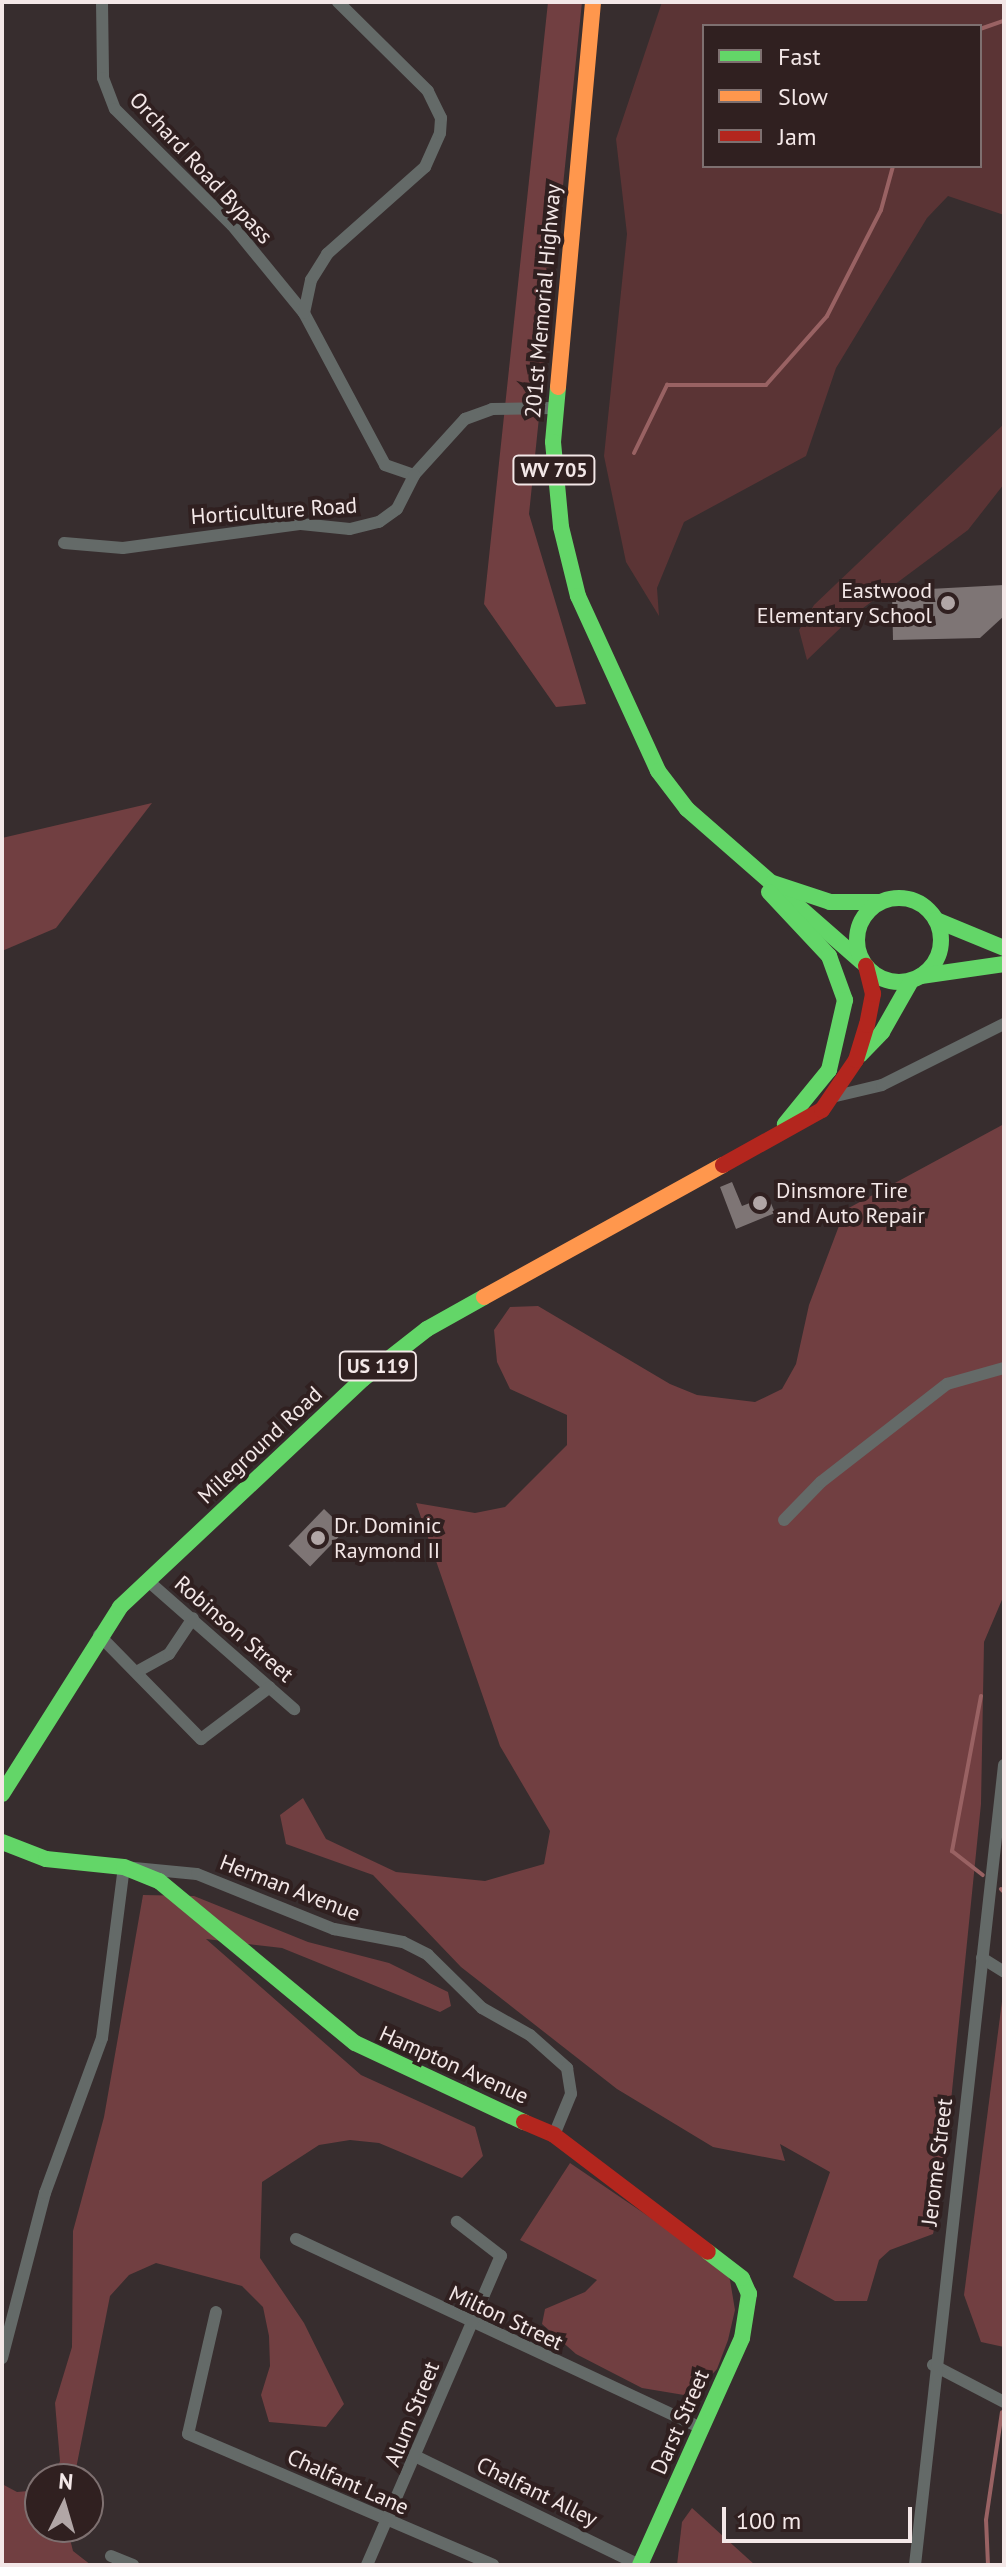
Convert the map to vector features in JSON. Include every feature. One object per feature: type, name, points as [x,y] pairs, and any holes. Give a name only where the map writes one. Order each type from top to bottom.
[{"type":"main road","name":"201st Memorial Highway","points":[[593,2],[554,408],[555,482],[568,561],[603,659],[658,771],[687,809],[761,880],[864,964]]},
{"type":"main road","name":"201st Memorial Highway","points":[[761,880],[830,902],[879,902]]},
{"type":"main road","points":[[756,1150],[814,1095],[829,1070],[845,1000],[829,956],[761,880]]},
{"type":"main road","points":[[1004,948],[936,920],[906,898],[879,902],[860,922],[864,964],[883,979],[916,978],[1004,964]]},
{"type":"main road","points":[[916,978],[940,949],[936,920]]},
{"type":"main road","name":"Mileground Road","points":[[856,1060],[873,994],[864,964]]},
{"type":"main road","name":"Mileground Road","points":[[2,1794],[99,1635],[147,1580],[363,1379],[427,1329],[756,1150],[836,1096],[856,1060],[882,1032],[916,978]]},
{"type":"main road","name":"Hampton Avenue","points":[[2,1842],[46,1859],[124,1867],[159,1881],[381,2061],[554,2135],[693,2235],[742,2278],[749,2294]]},
{"type":"main road","name":"Darst Street","points":[[640,2565],[742,2338],[749,2294]]},
{"type":"street","name":"Orchard Road Bypass","points":[[102,2],[103,78],[115,109],[232,225],[304,313],[385,465],[414,475]]},
{"type":"street","points":[[304,313],[311,280],[327,254],[425,167],[440,133],[441,118],[428,91],[338,2]]},
{"type":"street","points":[[414,475],[465,419],[492,409],[554,408]]},
{"type":"street","name":"Horticulture Road","points":[[64,543],[123,548],[301,524],[350,529],[379,522],[397,509],[414,475]]},
{"type":"street","name":"Mileground Road","points":[[836,1096],[882,1085],[1004,1024]]},
{"type":"street","points":[[784,1520],[821,1482],[947,1384],[1004,1368]]},
{"type":"street","name":"Robinson Street","points":[[147,1580],[294,1709]]},
{"type":"street","points":[[140,1670],[169,1654],[193,1618]]},
{"type":"street","points":[[99,1635],[140,1670],[201,1739],[270,1687]]},
{"type":"street","name":"Jerome Street","points":[[915,2565],[933,2365],[982,1958],[1003,1813],[1004,1765]]},
{"type":"street","points":[[2,2358],[45,2193],[102,2038],[124,1867]]},
{"type":"street","name":"Herman Avenue","points":[[124,1867],[197,1874],[334,1929],[403,1942],[428,1955],[482,2008],[530,2035],[567,2068],[571,2094],[554,2135]]},
{"type":"street","points":[[982,1958],[1004,1972]]},
{"type":"street","name":"Alum Street","points":[[367,2565],[417,2457],[501,2256],[457,2222]]},
{"type":"street","name":"Milton Street","points":[[296,2239],[470,2324],[702,2428]]},
{"type":"street","name":"Chalfant Lane","points":[[216,2312],[188,2434],[388,2523],[493,2565]]},
{"type":"street","points":[[933,2365],[1004,2402]]},
{"type":"street","name":"Chalfant Alley","points":[[417,2457],[640,2565]]},
{"type":"street","points":[[111,2556],[133,2565]]},
{"type":"shaded area","points":[[548,2],[582,2],[529,514],[586,704],[556,707],[484,604]]},
{"type":"shaded area","points":[[662,2],[1004,2],[1004,215],[948,196],[927,218],[836,368],[806,456],[684,522],[657,588],[659,616],[626,562],[604,456],[627,234],[616,139]]},
{"type":"shaded area","points":[[1004,424],[1004,484],[968,530],[855,614],[807,660],[799,630],[814,605]]},
{"type":"shaded area","points":[[152,803],[56,928],[2,951],[2,838]]},
{"type":"shaded area","points":[[1004,1124],[1004,1595],[984,1642],[981,1804],[941,2200],[933,2234],[890,2250],[879,2260],[867,2301],[835,2301],[793,2277],[830,2172],[780,2144],[785,2161],[713,2147],[617,2089],[461,1967],[373,1875],[286,1844],[280,1815],[303,1798],[326,1839],[396,1872],[485,1881],[544,1864],[550,1831],[500,1746],[416,1503],[475,1513],[505,1507],[567,1445],[567,1415],[510,1389],[497,1362],[494,1330],[510,1307],[538,1306],[670,1384],[697,1395],[755,1402],[782,1389],[796,1364],[809,1305],[845,1210]]},
{"type":"shaded area","points":[[143,1895],[194,1896],[308,1942],[389,1963],[448,1992],[451,2006],[440,2012],[282,1948],[206,1939],[361,2075],[475,2127],[483,2156],[462,2178],[379,2143],[350,2140],[319,2145],[262,2182],[260,2258],[304,2323],[344,2404],[326,2427],[269,2422],[261,2395],[270,2366],[269,2336],[263,2307],[242,2286],[156,2263],[129,2275],[110,2296],[77,2463],[59,2463],[55,2403],[72,2347],[73,2231],[104,2117]]},
{"type":"shaded area","points":[[1004,1986],[1004,2347],[981,2342],[964,2295]]},
{"type":"shaded area","points":[[570,2163],[723,2267],[730,2280],[735,2310],[717,2369],[698,2390],[684,2395],[642,2388],[576,2354],[542,2324],[545,2309],[585,2292],[597,2280],[520,2240]]},
{"type":"shaded area","points":[[2,2484],[17,2492],[24,2491],[24,2543],[71,2543],[73,2551],[91,2565],[2,2565]]},
{"type":"shaded area","points":[[692,2508],[755,2565],[677,2565],[682,2522]]},
{"type":"building","name":"Eastwood Elementary School","points":[[1004,585],[1004,616],[980,638],[893,640],[892,591]]},
{"type":"building","name":"Dinsmore Tire and Auto Repair","points":[[732,1182],[742,1206],[768,1196],[775,1213],[736,1229],[720,1187]]},
{"type":"building","name":"Dr. Dominic Raymond II","points":[[324,1509],[346,1530],[310,1567],[289,1546]]},
{"type":"waterway","points":[[982,28],[1003,21]]},
{"type":"waterway","points":[[634,453],[667,385],[766,385],[827,316],[881,210],[892,168]]},
{"type":"waterway","points":[[981,1696],[952,1851],[983,1875]]},
{"type":"waterway","points":[[1001,1889],[1004,1892]]},
{"type":"waterway","points":[[988,2565],[986,2520],[1002,2412]]},
{"type":"traffic: fast","points":[[558,387],[553,442],[561,527],[578,596],[658,771],[687,809],[862,962]]},
{"type":"traffic: fast","points":[[773,883],[830,902],[879,902]]},
{"type":"traffic: fast","points":[[769,892],[829,956],[845,1000],[829,1070],[785,1124]]},
{"type":"traffic: fast","points":[[899,898],[915,901],[929,910],[938,924],[941,940],[938,956],[929,970],[915,979],[899,982],[883,979],[869,970],[860,956],[857,940],[860,924],[869,910],[883,901],[899,898]]},
{"type":"traffic: fast","points":[[936,920],[1004,948]]},
{"type":"traffic: fast","points":[[921,976],[1004,964]]},
{"type":"traffic: fast","points":[[860,1055],[882,1032],[911,981]]},
{"type":"traffic: fast","points":[[2,1794],[120,1607],[363,1379],[427,1329],[484,1297]]},
{"type":"traffic: fast","points":[[2,1842],[46,1859],[124,1867],[159,1881],[355,2043],[524,2122]]},
{"type":"traffic: fast","points":[[640,2565],[742,2338],[749,2294],[742,2278],[708,2252]]},
{"type":"traffic: slow","points":[[558,387],[593,2]]},
{"type":"traffic: slow","points":[[484,1297],[723,1165]]},
{"type":"traffic: jam","points":[[723,1165],[822,1110],[856,1060],[867,1025],[873,994],[866,966]]},
{"type":"traffic: jam","points":[[524,2122],[554,2135],[708,2252]]},
{"type":"place","name":"Eastwood Elementary School","points":[[948,603]]},
{"type":"place","name":"Dinsmore Tire and Auto Repair","points":[[760,1203]]},
{"type":"place","name":"Dr. Dominic Raymond II","points":[[318,1538]]}]
